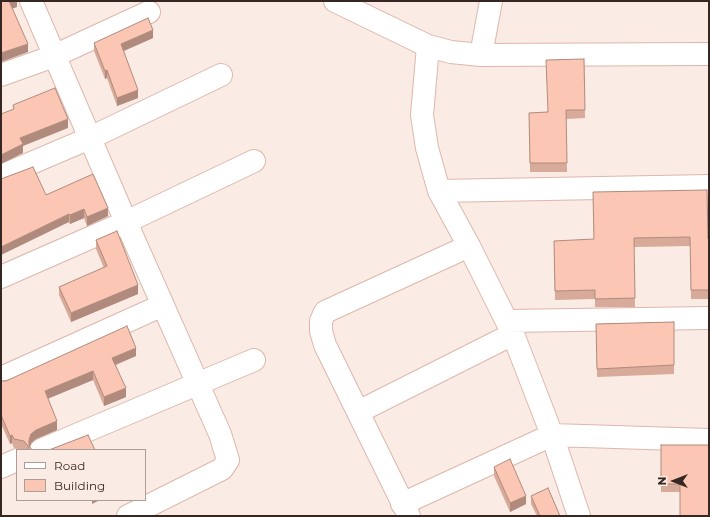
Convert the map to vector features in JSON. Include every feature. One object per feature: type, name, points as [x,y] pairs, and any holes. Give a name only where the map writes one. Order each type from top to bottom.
[{"type":"street","points":[[31,1],[126,222],[220,434],[228,460],[222,469],[128,516]]},
{"type":"street","points":[[335,1],[428,46],[451,52],[480,55],[709,54]]},
{"type":"street","points":[[480,55],[491,1]]},
{"type":"street","points":[[1,75],[54,56],[149,12]]},
{"type":"street","points":[[428,46],[422,115],[427,148],[439,191],[510,327],[552,435],[579,516]]},
{"type":"street","points":[[1,176],[90,138],[222,75]]},
{"type":"street","points":[[1,277],[126,222],[254,161]]},
{"type":"street","points":[[439,191],[709,186]]},
{"type":"street","points":[[469,246],[323,314],[321,321],[321,331],[325,345],[406,510],[552,435],[709,440]]},
{"type":"street","points":[[1,378],[163,305]]},
{"type":"street","points":[[358,412],[510,327],[709,318]]},
{"type":"street","points":[[43,449],[254,360]]},
{"type":"street","points":[[1,467],[16,460]]},
{"type":"building","points":[[1,1],[9,1],[28,44],[1,53]]},
{"type":"building","points":[[148,18],[153,30],[121,44],[138,90],[117,98],[107,70],[105,71],[94,43]]},
{"type":"building","points":[[584,59],[585,110],[566,110],[567,163],[530,163],[529,113],[548,112],[546,60]]},
{"type":"building","points":[[55,88],[68,119],[20,138],[23,144],[1,155],[1,114],[14,109],[13,105]]},
{"type":"building","points":[[33,167],[46,195],[93,174],[108,208],[87,217],[84,209],[70,215],[69,214],[1,247],[1,179]]},
{"type":"building","points":[[707,190],[709,290],[691,290],[690,237],[634,238],[635,298],[595,299],[595,290],[555,291],[554,241],[594,239],[593,192]]},
{"type":"building","points":[[117,231],[138,285],[71,313],[59,287],[107,266],[96,240]]},
{"type":"building","points":[[674,322],[674,365],[597,369],[596,324]]},
{"type":"building","points":[[127,326],[136,348],[112,358],[126,388],[104,397],[93,371],[45,391],[57,421],[36,430],[31,434],[29,446],[31,449],[29,449],[24,441],[14,439],[12,435],[10,436],[1,415],[1,381],[6,381]]},
{"type":"building","points":[[88,435],[95,449],[52,449]]},
{"type":"building","points":[[661,445],[709,445],[709,516],[680,516],[680,484],[661,484]]},
{"type":"building","points":[[510,459],[526,496],[510,503],[494,467]]},
{"type":"building","points":[[548,488],[560,516],[540,516],[531,496]]}]
